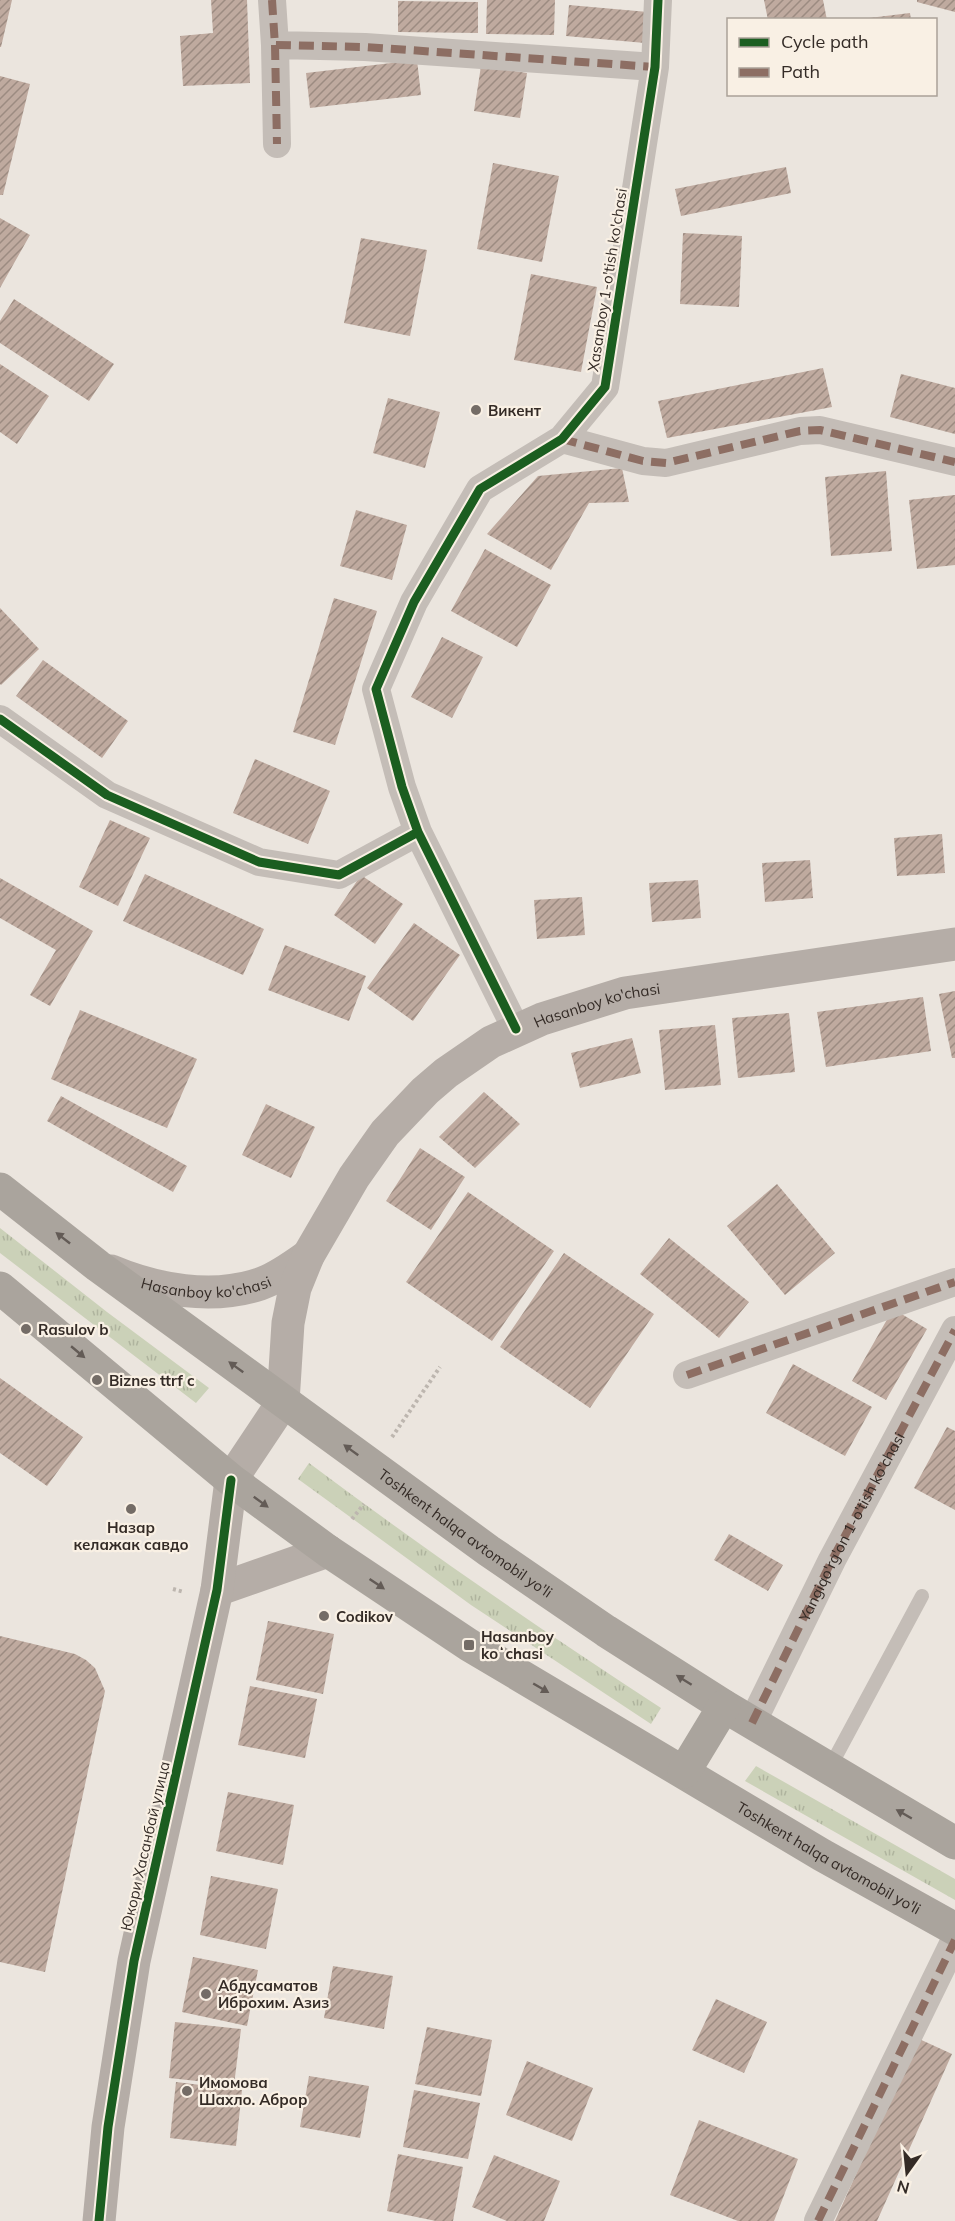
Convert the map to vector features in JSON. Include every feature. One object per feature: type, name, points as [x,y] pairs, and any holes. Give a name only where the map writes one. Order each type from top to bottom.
[{"type":"highway","name":"Toshkent halqa avtomobil yo'li","points":[[0,1189],[98,1266],[489,1551],[606,1631],[724,1706],[955,1843]]},
{"type":"highway","name":"Toshkent halqa avtomobil yo'li","points":[[0,1288],[231,1480],[328,1551],[469,1645],[822,1855],[955,1929]]},
{"type":"highway","points":[[684,1772],[724,1706]]},
{"type":"main road","name":"Hasanboy ko'chasi","points":[[283,1402],[288,1323],[295,1288],[308,1256],[354,1177],[380,1140],[425,1091],[468,1056],[516,1029],[568,1009],[625,993],[955,944]]},
{"type":"main road","name":"Hasanboy ko'chasi","points":[[98,1266],[154,1286],[211,1292],[261,1283],[285,1272],[308,1256]]},
{"type":"main road","points":[[231,1480],[283,1402]]},
{"type":"main road","name":"Юкори Хасанбай улица","points":[[99,2221],[108,2127],[134,1961],[217,1590],[231,1480]]},
{"type":"main road","points":[[217,1590],[328,1551]]},
{"type":"street","points":[[272,0],[277,144]]},
{"type":"street","name":"Xasanboy 1-o'tish ko'chasi","points":[[516,1029],[418,832],[402,787],[376,690],[414,602],[480,489],[562,439],[605,387],[655,67],[658,0]]},
{"type":"street","points":[[275,45],[364,47],[655,67]]},
{"type":"street","points":[[562,439],[643,461],[666,463],[800,431],[820,430],[955,462]]},
{"type":"street","points":[[0,719],[107,795],[259,862],[339,875],[418,832]]},
{"type":"street","points":[[687,1375],[955,1282]]},
{"type":"street","name":"Yangiqo'rg'on 1-o'tish ko'chasi","points":[[752,1723],[832,1560],[955,1330]]},
{"type":"street","points":[[818,2221],[955,1940]]},
{"type":"lane","points":[[829,1769],[922,1596]]},
{"type":"path","points":[[392,1437],[440,1367]]},
{"type":"path","points":[[352,1519],[364,1504]]},
{"type":"path","points":[[173,1589],[184,1593]]},
{"type":"green space","points":[[0,1228],[209,1388],[196,1403],[0,1253]]},
{"type":"green space","points":[[309,1463],[483,1588],[661,1708],[651,1724],[471,1605],[298,1479]]},
{"type":"green space","points":[[756,1766],[955,1879],[955,1900],[745,1781]]},
{"type":"building","points":[[0,0],[12,0],[1,47],[0,47]]},
{"type":"building","points":[[211,0],[247,0],[250,83],[183,86],[180,36],[213,33]]},
{"type":"building","points":[[487,0],[555,0],[554,35],[486,34]]},
{"type":"building","points":[[764,0],[823,0],[827,18],[768,18]]},
{"type":"building","points":[[917,0],[955,0],[955,12],[917,2]]},
{"type":"building","points":[[398,1],[478,2],[478,33],[398,32]]},
{"type":"building","points":[[569,5],[648,12],[645,43],[566,36]]},
{"type":"building","points":[[910,13],[911,18],[869,18]]},
{"type":"building","points":[[417,60],[421,95],[310,108],[306,73]]},
{"type":"building","points":[[481,66],[527,73],[520,118],[474,111]]},
{"type":"building","points":[[0,76],[30,84],[3,195],[0,195]]},
{"type":"building","points":[[493,163],[559,176],[542,262],[477,249]]},
{"type":"building","points":[[786,167],[791,193],[681,216],[675,189]]},
{"type":"building","points":[[0,218],[30,235],[0,288]]},
{"type":"building","points":[[683,233],[742,236],[739,307],[680,304]]},
{"type":"building","points":[[361,238],[427,250],[410,336],[344,323]]},
{"type":"building","points":[[531,274],[597,287],[581,372],[514,360]]},
{"type":"building","points":[[14,299],[114,364],[89,401],[0,343],[0,321]]},
{"type":"building","points":[[0,364],[49,396],[17,444],[0,432]]},
{"type":"building","points":[[823,368],[832,407],[667,438],[658,401]]},
{"type":"building","points":[[901,374],[955,388],[955,434],[890,417]]},
{"type":"building","points":[[388,398],[440,412],[425,468],[373,453]]},
{"type":"building","points":[[622,468],[629,502],[589,503],[551,570],[487,534],[538,476]]},
{"type":"building","points":[[886,471],[892,551],[831,556],[825,477]]},
{"type":"building","points":[[955,495],[955,565],[917,569],[909,500]]},
{"type":"building","points":[[356,510],[407,525],[392,580],[340,566]]},
{"type":"building","points":[[485,549],[551,585],[517,647],[451,611]]},
{"type":"building","points":[[334,598],[377,611],[335,745],[293,732]]},
{"type":"building","points":[[0,608],[39,649],[1,685],[0,684]]},
{"type":"building","points":[[442,637],[483,657],[452,718],[411,697]]},
{"type":"building","points":[[43,660],[128,721],[102,758],[16,696]]},
{"type":"building","points":[[255,759],[330,791],[308,844],[233,813]]},
{"type":"building","points":[[110,820],[150,838],[118,906],[79,887]]},
{"type":"building","points":[[942,834],[945,873],[897,876],[894,838]]},
{"type":"building","points":[[810,860],[813,898],[765,902],[762,863]]},
{"type":"building","points":[[145,874],[264,929],[243,975],[123,921]]},
{"type":"building","points":[[361,875],[403,904],[375,944],[334,915]]},
{"type":"building","points":[[0,878],[93,931],[50,1006],[30,995],[56,950],[0,918]]},
{"type":"building","points":[[698,880],[701,918],[652,922],[649,883]]},
{"type":"building","points":[[582,897],[585,935],[537,939],[534,900]]},
{"type":"building","points":[[414,923],[460,955],[413,1021],[367,988]]},
{"type":"building","points":[[285,945],[366,976],[349,1021],[268,990]]},
{"type":"building","points":[[955,991],[955,1058],[952,1058],[939,994]]},
{"type":"building","points":[[923,997],[931,1051],[826,1067],[817,1012]]},
{"type":"building","points":[[80,1010],[197,1059],[167,1128],[51,1079]]},
{"type":"building","points":[[789,1013],[795,1072],[738,1078],[732,1018]]},
{"type":"building","points":[[715,1025],[721,1085],[665,1090],[659,1030]]},
{"type":"building","points":[[632,1038],[641,1073],[580,1088],[571,1053]]},
{"type":"building","points":[[484,1092],[520,1124],[475,1168],[439,1137]]},
{"type":"building","points":[[61,1096],[187,1166],[173,1192],[47,1121]]},
{"type":"building","points":[[266,1104],[315,1127],[291,1178],[242,1155]]},
{"type":"building","points":[[420,1148],[465,1177],[431,1230],[386,1201]]},
{"type":"building","points":[[777,1184],[835,1253],[785,1295],[727,1226]]},
{"type":"building","points":[[468,1192],[554,1251],[492,1341],[406,1282]]},
{"type":"building","points":[[669,1238],[749,1302],[719,1338],[640,1274]]},
{"type":"building","points":[[564,1253],[654,1314],[590,1408],[500,1347]]},
{"type":"building","points":[[893,1309],[927,1329],[886,1400],[852,1381]]},
{"type":"building","points":[[793,1364],[872,1407],[845,1456],[766,1413]]},
{"type":"building","points":[[0,1378],[83,1437],[47,1486],[0,1453]]},
{"type":"building","points":[[947,1427],[955,1431],[955,1510],[914,1488]]},
{"type":"building","points":[[729,1534],[783,1565],[768,1591],[714,1560]]},
{"type":"building","points":[[268,1621],[334,1634],[323,1694],[256,1680]]},
{"type":"building","points":[[0,1636],[75,1654],[95,1668],[105,1691],[45,1972],[0,1962]]},
{"type":"building","points":[[250,1686],[317,1699],[305,1758],[238,1745]]},
{"type":"building","points":[[228,1792],[294,1805],[283,1865],[216,1851]]},
{"type":"building","points":[[211,1876],[278,1889],[266,1949],[200,1935]]},
{"type":"building","points":[[193,1957],[258,1970],[247,2026],[182,2012]]},
{"type":"building","points":[[333,1966],[393,1976],[384,2029],[324,2018]]},
{"type":"building","points":[[716,1999],[767,2022],[744,2073],[692,2050]]},
{"type":"building","points":[[175,2022],[241,2029],[234,2085],[169,2078]]},
{"type":"building","points":[[427,2027],[492,2040],[481,2096],[415,2084]]},
{"type":"building","points":[[917,2038],[952,2054],[877,2221],[835,2221]]},
{"type":"building","points":[[527,2061],[593,2088],[572,2141],[506,2115]]},
{"type":"building","points":[[309,2076],[369,2086],[360,2138],[300,2127]]},
{"type":"building","points":[[176,2082],[242,2090],[236,2146],[170,2138]]},
{"type":"building","points":[[414,2090],[480,2103],[468,2159],[403,2147]]},
{"type":"building","points":[[699,2120],[798,2159],[774,2221],[738,2221],[670,2195]]},
{"type":"building","points":[[398,2154],[463,2167],[453,2221],[436,2221],[387,2211]]},
{"type":"building","points":[[494,2155],[560,2181],[544,2221],[507,2221],[472,2207]]},
{"type":"marked path","points":[[272,0],[275,45],[365,47],[655,67]]},
{"type":"marked path","points":[[275,45],[277,144]]},
{"type":"marked path","points":[[562,439],[643,461],[666,463],[800,431],[820,430],[955,462]]},
{"type":"marked path","points":[[687,1375],[955,1282]]},
{"type":"marked path","points":[[752,1723],[832,1560],[955,1330]]},
{"type":"marked path","points":[[818,2221],[955,1940]]},
{"type":"cycle path","points":[[516,1029],[418,832],[402,787],[376,689],[414,602],[480,489],[562,439],[605,387],[655,67],[658,0]]},
{"type":"cycle path","points":[[0,719],[107,795],[259,862],[339,875],[418,832]]},
{"type":"cycle path","points":[[99,2221],[108,2127],[134,1961],[217,1590],[231,1480]]},
{"type":"place","name":"Викент","points":[[476,410]]},
{"type":"place","name":"Rasulov b","points":[[26,1329]]},
{"type":"place","name":"Biznes ttrf c","points":[[97,1380]]},
{"type":"place","name":"Назар келажак савдо","points":[[131,1509]]},
{"type":"place","name":"Codikov","points":[[324,1616]]},
{"type":"place","name":"Hasanboy koʻchasi","points":[[469,1645]]},
{"type":"place","name":"Абдусаматов Иброхим. Азиз","points":[[206,1994]]},
{"type":"place","name":"Имомова Шахло. Аброр","points":[[187,2091]]}]
